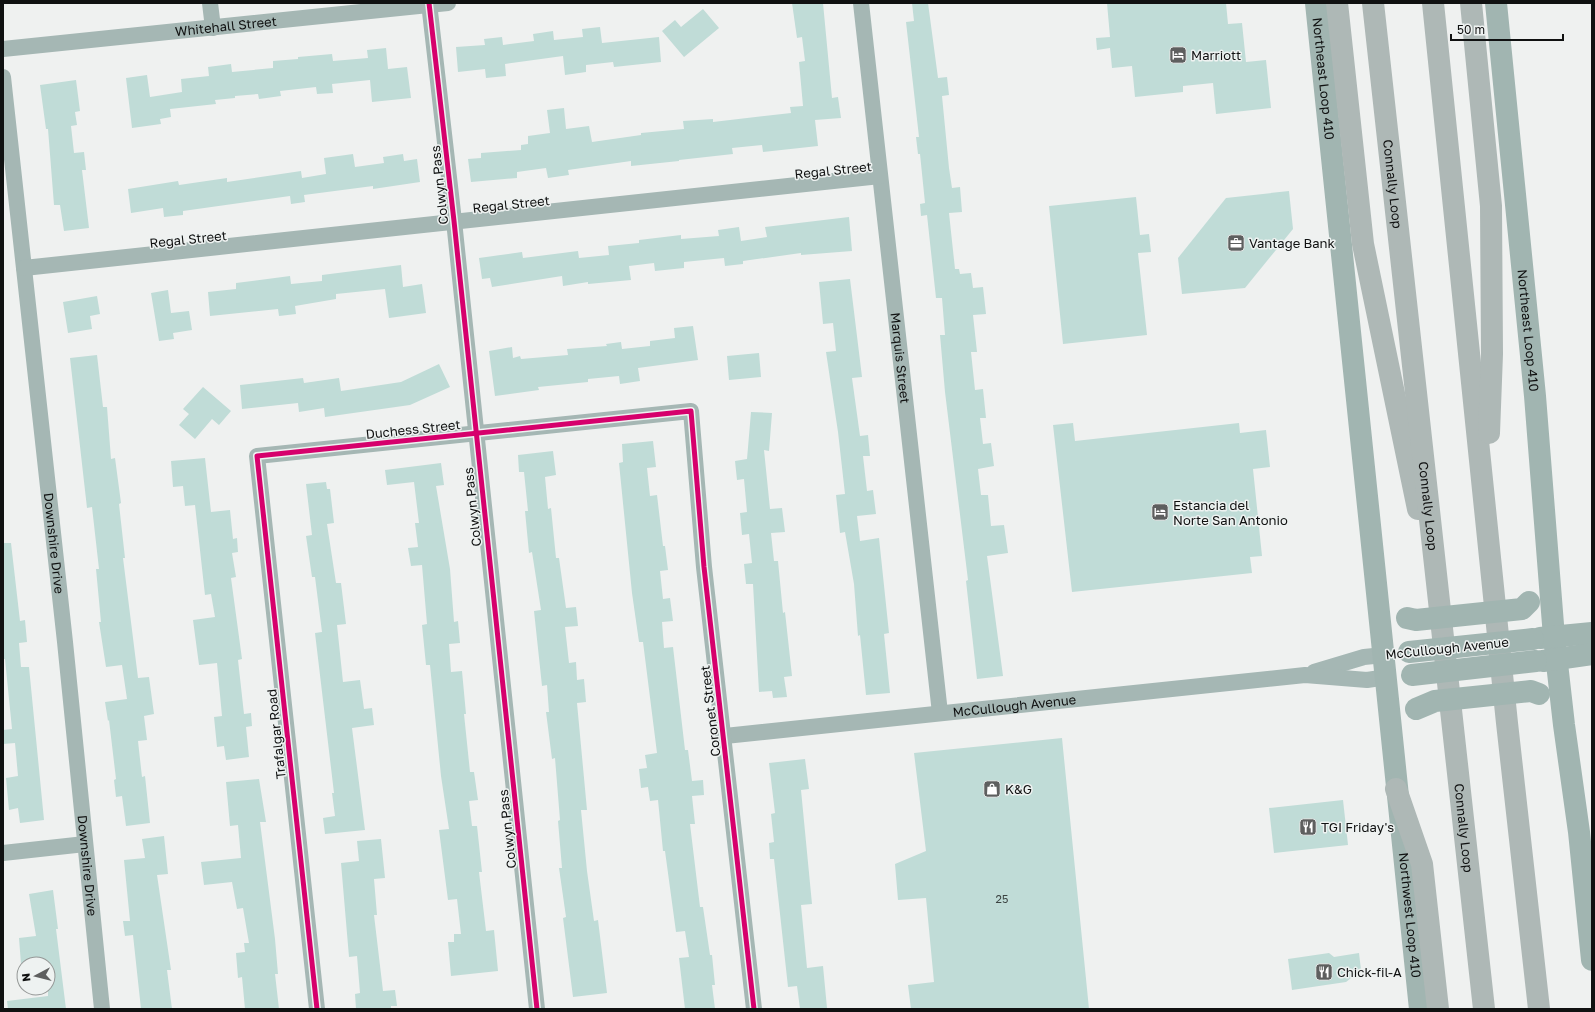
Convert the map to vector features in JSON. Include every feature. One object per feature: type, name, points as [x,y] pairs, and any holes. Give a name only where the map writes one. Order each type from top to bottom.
[{"type":"highway","points":[[1337,3],[1363,244],[1413,491],[1437,575]]},
{"type":"highway","name":"Connally Loop","points":[[1373,3],[1484,1009]]},
{"type":"highway","points":[[1433,3],[1486,518],[1539,1009]]},
{"type":"highway","points":[[1471,3],[1488,176],[1492,234],[1492,354],[1486,518]]},
{"type":"highway","points":[[1396,789],[1422,864],[1438,1009]]},
{"type":"highway","points":[[1474,1009],[1477,951]]},
{"type":"main road","name":"Northeast Loop 410","points":[[1316,3],[1384,655]]},
{"type":"main road","name":"Northeast Loop 410","points":[[1496,3],[1535,396],[1547,546],[1544,638],[1546,660]]},
{"type":"main road","points":[[1376,581],[1393,608],[1406,618],[1416,620],[1522,609],[1535,596],[1547,546]]},
{"type":"main road","name":"McCullough Avenue","points":[[1384,655],[1592,633]]},
{"type":"main road","name":"McCullough Avenue","points":[[1387,678],[1592,654]]},
{"type":"main road","name":"Northwest Loop 410","points":[[1384,655],[1394,753],[1396,789],[1420,1009]]},
{"type":"main road","points":[[1546,660],[1564,725],[1578,824],[1592,960]]},
{"type":"main road","points":[[1394,753],[1401,727],[1416,709],[1434,701],[1531,691],[1539,694],[1546,700],[1564,725]]},
{"type":"street","points":[[210,3],[213,28]]},
{"type":"street","name":"Whitehall Street","points":[[3,49],[448,3]]},
{"type":"street","name":"Marquis Street","points":[[861,3],[940,713]]},
{"type":"street","name":"Colwyn Pass","points":[[429,4],[454,221],[475,434],[537,1009]]},
{"type":"street","name":"Downshire Drive","points":[[3,77],[6,130],[24,268],[64,635],[102,1009]]},
{"type":"street","name":"Regal Street","points":[[24,268],[880,176]]},
{"type":"street","name":"Duchess Street","points":[[257,456],[691,411]]},
{"type":"street","name":"Coronet Street","points":[[691,411],[704,567],[725,736],[754,1009]]},
{"type":"street","name":"Trafalgar Road","points":[[257,456],[317,1009]]},
{"type":"street","name":"McCullough Avenue","points":[[1304,675],[1364,657],[1384,655]]},
{"type":"street","name":"McCullough Avenue","points":[[725,736],[1304,675],[1367,680],[1387,678]]},
{"type":"street","points":[[3,853],[85,844]]},
{"type":"building","points":[[792,3],[823,3],[832,98],[838,97],[841,118],[815,120],[818,146],[763,152],[762,145],[732,148],[733,154],[631,166],[631,161],[568,170],[569,175],[548,178],[546,168],[517,172],[517,178],[471,182],[468,159],[481,158],[481,153],[521,150],[521,145],[528,144],[528,136],[550,133],[547,110],[564,108],[566,129],[589,126],[592,142],[641,135],[641,133],[684,129],[683,121],[713,119],[713,122],[791,113],[790,107],[803,106],[799,62],[805,61],[802,37],[797,38]]},
{"type":"building","points":[[912,3],[928,3],[938,78],[947,77],[949,95],[942,96],[949,168],[952,188],[960,187],[962,212],[949,213],[955,269],[959,269],[960,274],[971,273],[973,288],[983,287],[986,314],[973,315],[977,352],[971,352],[975,390],[983,389],[986,418],[980,418],[983,444],[991,443],[994,466],[978,469],[981,495],[988,495],[991,526],[1004,525],[1008,553],[987,556],[1003,676],[977,679],[966,581],[968,580],[945,392],[940,335],[945,335],[942,298],[936,298],[927,215],[921,216],[920,204],[925,203],[920,154],[918,154],[916,137],[919,137],[906,22],[914,21]]},
{"type":"building","name":"Marriott","points":[[1107,3],[1226,3],[1228,24],[1242,23],[1246,62],[1266,60],[1271,108],[1216,114],[1213,83],[1183,86],[1183,92],[1135,97],[1132,66],[1112,68],[1110,48],[1097,50],[1096,38],[1110,37]]},
{"type":"building","points":[[703,9],[719,28],[684,57],[662,31],[675,20],[681,27]]},
{"type":"building","points":[[600,27],[602,43],[659,37],[661,62],[614,67],[613,62],[586,65],[586,72],[565,75],[563,56],[505,64],[506,76],[486,78],[485,69],[458,72],[456,47],[485,45],[484,39],[502,37],[503,45],[534,41],[533,34],[553,31],[554,40],[583,37],[582,29]]},
{"type":"building","points":[[386,48],[388,69],[407,67],[411,98],[372,102],[370,80],[332,84],[333,93],[317,94],[316,87],[280,91],[281,96],[259,99],[258,94],[235,96],[235,98],[215,100],[216,104],[170,109],[171,117],[160,119],[161,124],[132,128],[126,78],[147,75],[150,97],[182,92],[181,79],[209,76],[208,67],[231,64],[232,72],[273,68],[273,61],[298,59],[298,57],[332,54],[333,61],[368,58],[367,50]]},
{"type":"building","points":[[76,80],[80,111],[75,112],[77,125],[71,126],[74,153],[84,152],[86,170],[82,170],[89,228],[64,231],[60,205],[54,205],[48,129],[46,129],[40,85]]},
{"type":"building","points":[[353,154],[355,167],[384,163],[383,157],[403,154],[404,161],[417,159],[420,182],[373,189],[373,186],[304,195],[305,202],[291,204],[290,196],[183,211],[183,215],[164,217],[163,208],[131,213],[128,189],[178,181],[179,185],[227,178],[227,182],[301,171],[302,178],[326,174],[324,158]]},
{"type":"building","name":"Vantage Bank","points":[[1289,191],[1293,229],[1245,288],[1182,294],[1178,258],[1226,198]]},
{"type":"building","points":[[1136,197],[1140,235],[1149,234],[1151,252],[1138,253],[1147,335],[1063,344],[1049,206]]},
{"type":"building","points":[[849,217],[852,251],[801,255],[801,253],[743,261],[743,264],[725,266],[724,258],[684,262],[684,268],[655,271],[654,263],[629,266],[631,280],[588,284],[588,282],[563,286],[562,276],[492,287],[490,278],[482,279],[479,258],[522,252],[523,258],[578,251],[579,258],[609,255],[608,246],[639,243],[639,240],[681,235],[681,239],[719,236],[718,230],[739,227],[741,241],[767,237],[765,227]]},
{"type":"building","points":[[401,265],[403,287],[422,284],[426,313],[389,318],[385,289],[336,294],[336,299],[295,306],[296,314],[279,316],[278,309],[210,316],[208,292],[236,289],[236,283],[290,276],[291,284],[322,281],[322,275]]},
{"type":"building","points":[[850,279],[862,377],[852,378],[860,436],[868,435],[870,456],[863,456],[867,491],[873,490],[876,514],[857,516],[860,541],[879,538],[889,633],[884,634],[890,693],[866,695],[860,635],[858,636],[854,584],[845,532],[840,533],[836,495],[845,494],[838,432],[826,352],[836,351],[833,323],[823,324],[819,282]]},
{"type":"building","points":[[168,290],[171,313],[189,311],[192,330],[173,333],[174,339],[159,341],[151,293]]},
{"type":"building","points":[[97,296],[100,314],[90,316],[92,329],[68,333],[63,302]]},
{"type":"building","points":[[693,326],[698,360],[638,368],[640,381],[620,384],[619,376],[588,379],[588,382],[538,387],[539,390],[495,396],[489,351],[512,347],[513,358],[520,356],[521,359],[568,355],[567,349],[607,346],[606,344],[621,342],[622,349],[650,346],[650,341],[675,338],[674,328]]},
{"type":"building","points":[[759,353],[761,377],[729,380],[727,356]]},
{"type":"building","points":[[97,355],[103,407],[107,407],[111,459],[115,458],[121,503],[119,504],[125,558],[123,558],[138,678],[149,677],[154,714],[144,716],[147,740],[138,741],[142,777],[145,776],[150,823],[126,826],[122,796],[116,797],[114,780],[116,779],[109,720],[108,721],[105,702],[127,699],[122,665],[106,667],[99,622],[101,622],[96,569],[99,569],[92,507],[87,508],[70,358]]},
{"type":"building","points":[[439,364],[450,387],[410,405],[325,417],[324,408],[299,412],[298,403],[242,409],[240,385],[303,378],[304,383],[339,378],[341,391],[401,382]]},
{"type":"building","points":[[203,387],[231,411],[219,425],[212,419],[195,439],[179,425],[189,414],[183,409]]},
{"type":"building","points":[[751,412],[772,413],[769,451],[764,450],[770,509],[782,508],[785,532],[771,533],[774,561],[778,561],[783,613],[785,612],[792,676],[784,677],[787,697],[773,698],[772,691],[759,692],[753,584],[746,584],[744,564],[752,563],[749,534],[742,535],[740,513],[747,512],[744,479],[737,480],[735,461],[747,459]]},
{"type":"building","name":"Estancia del Norte San Antonio","points":[[1073,423],[1075,441],[1239,423],[1240,433],[1266,430],[1270,467],[1253,469],[1262,556],[1250,557],[1252,573],[1072,592],[1053,425]]},
{"type":"building","points":[[653,441],[656,467],[647,468],[650,496],[657,495],[663,546],[665,546],[668,570],[660,571],[663,599],[670,598],[673,621],[662,622],[664,648],[673,647],[685,750],[688,750],[692,781],[703,780],[704,795],[692,796],[695,824],[690,824],[700,907],[703,907],[710,955],[712,955],[715,985],[712,985],[715,1009],[685,1009],[679,958],[689,957],[685,931],[676,932],[665,851],[663,851],[658,800],[650,801],[648,787],[641,788],[639,769],[647,768],[645,755],[657,753],[643,642],[639,642],[632,593],[619,463],[623,462],[622,444]]},
{"type":"building","points":[[553,451],[556,475],[545,477],[548,509],[551,508],[556,558],[559,558],[566,608],[576,607],[578,626],[565,627],[569,663],[576,662],[577,680],[584,679],[586,702],[577,703],[587,810],[581,810],[594,921],[598,920],[607,993],[573,997],[563,918],[566,917],[559,868],[562,868],[555,758],[552,759],[546,712],[549,712],[547,685],[542,686],[534,611],[541,610],[532,552],[529,553],[525,511],[528,511],[524,472],[519,472],[518,455]]},
{"type":"building","points":[[205,458],[211,512],[230,510],[233,539],[237,538],[238,552],[232,553],[236,577],[231,578],[242,659],[238,660],[244,714],[251,713],[252,726],[246,727],[249,757],[226,760],[224,746],[217,747],[214,717],[222,716],[217,663],[199,665],[193,620],[215,617],[211,594],[205,595],[195,505],[185,506],[183,486],[173,487],[171,461]]},
{"type":"building","points":[[441,463],[444,485],[436,486],[450,569],[454,622],[458,621],[460,643],[449,644],[451,672],[462,671],[466,714],[464,714],[470,772],[474,772],[478,800],[469,801],[472,826],[477,826],[482,872],[479,872],[486,931],[494,930],[498,971],[451,976],[448,942],[454,942],[454,934],[461,934],[457,899],[448,900],[439,830],[449,829],[441,776],[430,665],[426,665],[422,625],[427,624],[422,565],[411,566],[408,548],[418,547],[415,523],[419,523],[414,482],[387,485],[385,470]]},
{"type":"building","points":[[326,482],[327,489],[330,489],[334,523],[327,524],[336,583],[341,583],[346,624],[337,625],[343,682],[360,680],[364,709],[372,708],[374,725],[352,728],[365,830],[325,834],[323,818],[335,816],[332,793],[334,793],[315,633],[322,632],[315,577],[312,577],[306,536],[312,535],[306,484]]},
{"type":"building","points":[[3,543],[11,543],[20,621],[25,620],[27,642],[19,643],[21,667],[29,667],[44,820],[20,823],[18,808],[9,810],[6,778],[18,776],[15,743],[3,744],[3,730],[12,729],[5,659],[3,659]]},
{"type":"building","points":[[1062,738],[1089,1009],[911,1009],[908,985],[934,982],[926,898],[898,900],[895,864],[926,851],[914,753]]},
{"type":"building","points":[[805,759],[809,789],[801,790],[812,904],[801,905],[807,968],[823,966],[827,1008],[814,1009],[800,1009],[797,986],[788,987],[774,859],[770,859],[769,843],[774,842],[771,814],[775,813],[769,763]]},
{"type":"building","points":[[259,779],[266,822],[260,822],[275,939],[278,974],[275,974],[279,1009],[245,1009],[242,977],[238,978],[236,953],[245,952],[244,943],[249,943],[243,908],[237,909],[232,882],[204,885],[201,862],[241,858],[238,825],[230,826],[226,782]]},
{"type":"building","name":"TGI Friday's","points":[[1343,800],[1348,845],[1274,853],[1269,808]]},
{"type":"building","points":[[164,836],[168,874],[157,875],[171,970],[167,970],[172,1009],[141,1009],[133,935],[125,936],[123,921],[130,921],[124,860],[145,858],[142,839]]},
{"type":"building","points":[[381,839],[385,878],[374,879],[377,915],[374,915],[383,991],[395,990],[397,1006],[391,1006],[391,1009],[356,1009],[355,994],[360,993],[357,956],[349,957],[341,863],[359,861],[357,841]]},
{"type":"building","points":[[53,890],[58,929],[56,929],[66,1009],[8,1009],[7,1001],[56,996],[56,956],[20,956],[19,938],[36,936],[29,894]]},
{"type":"building","name":"Chick-fil-A","points":[[1329,953],[1334,957],[1359,953],[1361,970],[1346,982],[1292,990],[1288,959]]},
{"type":"cycle path","points":[[429,3],[454,221],[537,1009]]},
{"type":"cycle path","points":[[317,1009],[257,456],[691,411],[704,567],[754,1009]]},
{"type":"place","name":"Marriott","points":[[1178,55]]},
{"type":"place","name":"Vantage Bank","points":[[1236,243]]},
{"type":"place","name":"Estancia del Norte San Antonio","points":[[1160,512]]},
{"type":"place","name":"K&G","points":[[992,789]]},
{"type":"place","name":"TGI Friday's","points":[[1308,827]]},
{"type":"place","name":"Chick-fil-A","points":[[1324,972]]}]
